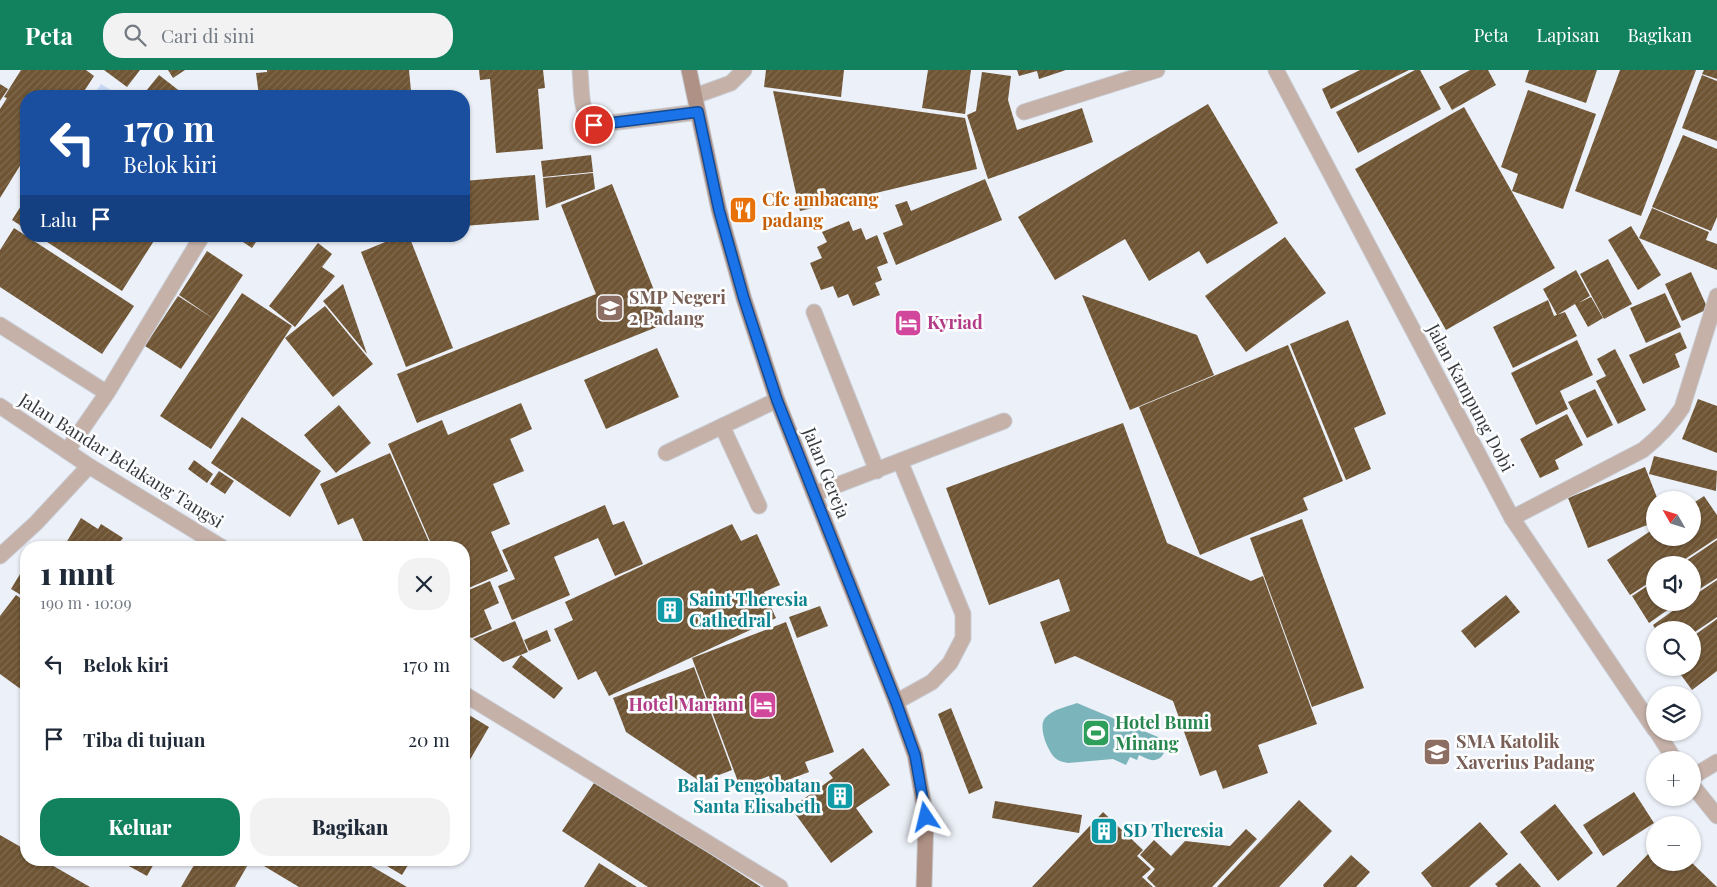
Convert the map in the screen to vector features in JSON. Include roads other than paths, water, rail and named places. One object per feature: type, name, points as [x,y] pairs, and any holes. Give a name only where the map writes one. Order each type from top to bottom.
[{"type":"main road","name":"Jalan Gereja","points":[[689,70],[722,219],[744,299],[777,400],[915,755],[926,817],[924,887]]},
{"type":"street","points":[[580,70],[583,106],[587,118],[594,125],[698,112]]},
{"type":"street","points":[[695,96],[732,83],[744,70]]},
{"type":"street","points":[[1024,112],[1157,70]]},
{"type":"street","name":"Jalan Kampung Dobi","points":[[1276,70],[1512,518],[1646,716]]},
{"type":"street","points":[[67,451],[107,393],[198,242]]},
{"type":"street","points":[[1512,518],[1643,450],[1672,423],[1682,408],[1717,296]]},
{"type":"street","points":[[814,312],[877,471]]},
{"type":"street","points":[[0,325],[107,393]]},
{"type":"street","points":[[666,453],[777,400]]},
{"type":"street","name":"Jalan Bandar Belakang Tangsi","points":[[0,406],[89,466],[212,541]]},
{"type":"street","points":[[814,494],[1004,421]]},
{"type":"street","points":[[722,426],[759,506]]},
{"type":"street","points":[[896,702],[932,682],[950,663],[963,638],[963,614],[900,461]]},
{"type":"street","points":[[0,556],[36,523],[89,466]]},
{"type":"street","points":[[470,698],[780,887]]},
{"type":"street","points":[[1701,772],[1717,762]]},
{"type":"street","points":[[1701,796],[1717,816]]},
{"type":"place","name":"Cfc ambacang padang","points":[[743,210]]},
{"type":"place","name":"SMP Negeri 2 Padang","points":[[610,308]]},
{"type":"place","name":"Kyriad","points":[[908,323]]},
{"type":"place","name":"Saint Theresia Cathedral","points":[[670,610]]},
{"type":"place","name":"Hotel Mariani","points":[[763,705]]},
{"type":"place","name":"Hotel Bumi Minang","points":[[1096,733]]},
{"type":"place","name":"SMA Katolik Xaverius Padang","points":[[1437,752]]},
{"type":"place","name":"Balai Pengobatan Santa Elisabeth","points":[[840,796]]},
{"type":"place","name":"SD Theresia","points":[[1104,831]]}]
